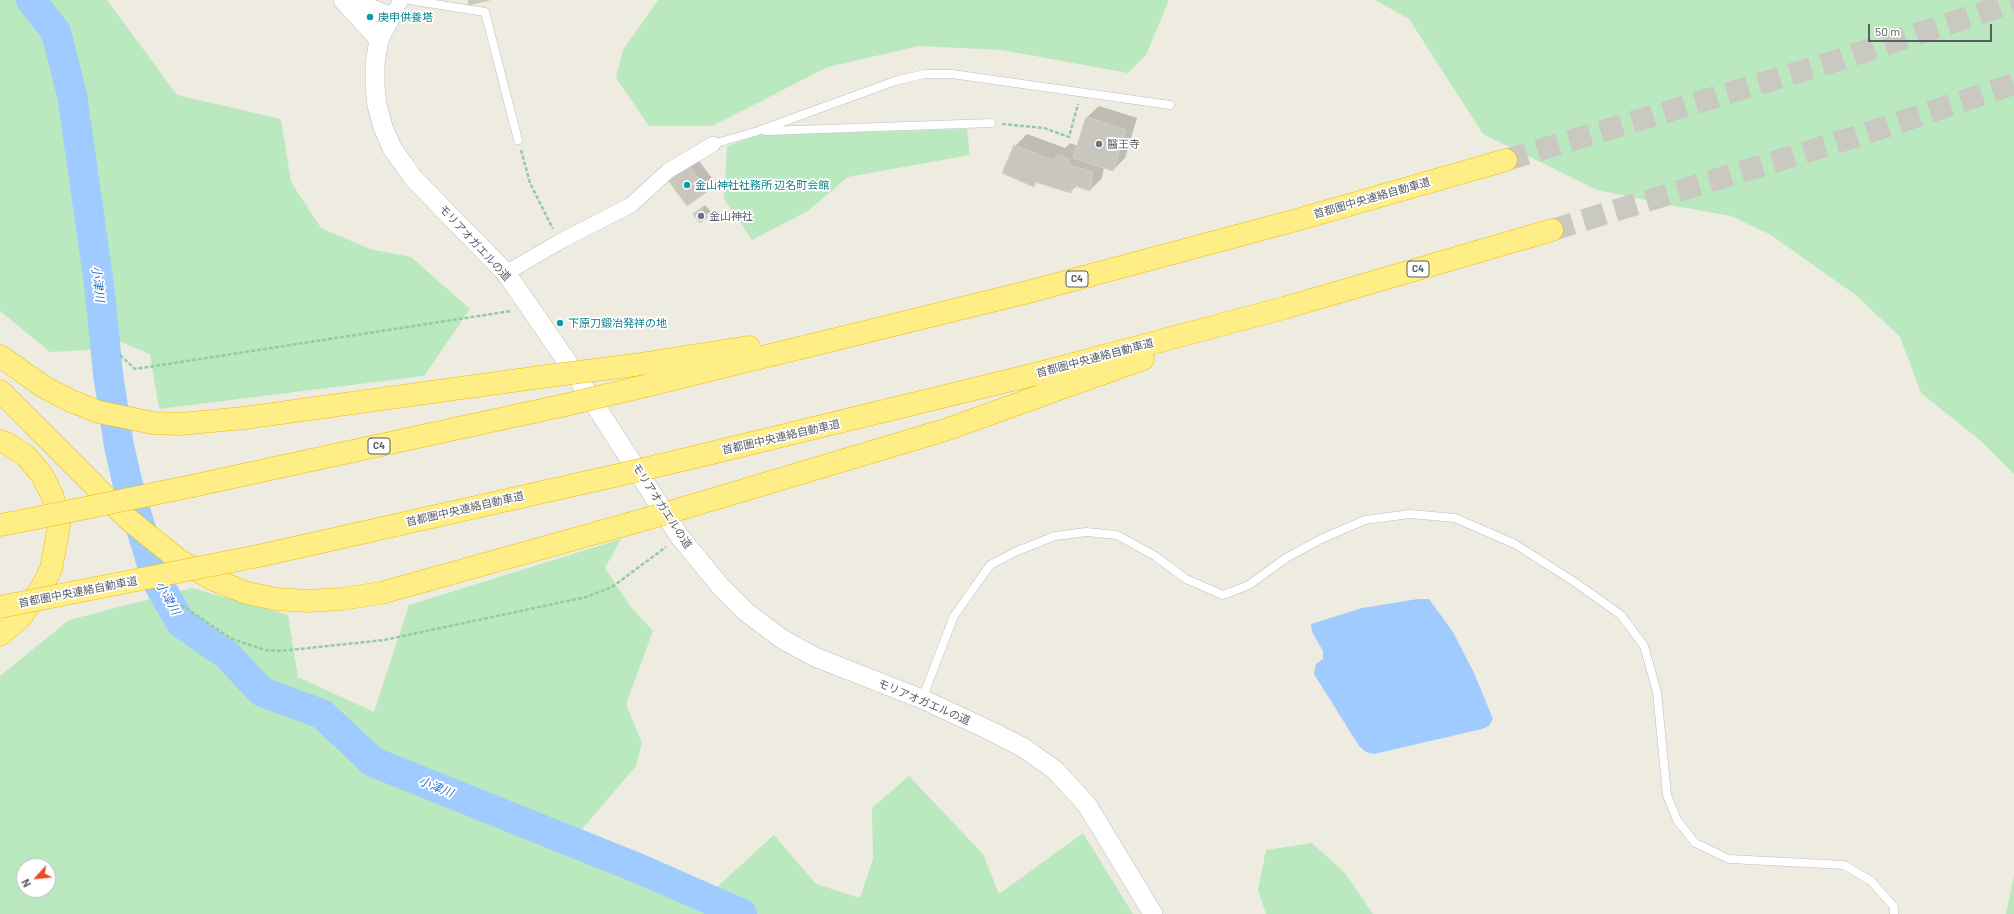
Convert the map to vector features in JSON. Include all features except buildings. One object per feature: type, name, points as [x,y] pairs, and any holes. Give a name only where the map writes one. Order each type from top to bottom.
[{"type":"highway","name":"首都圏中央連絡自動車道","points":[[0,525],[192,486],[565,405],[645,386],[1028,292],[1300,219],[1506,160]]},
{"type":"highway","name":"首都圏中央連絡自動車道","points":[[0,607],[264,555],[695,457],[1040,373],[1284,308],[1552,230]]},
{"type":"highway","points":[[0,356],[44,388],[99,412],[153,423],[180,424],[244,418],[634,365],[751,347],[952,304],[1028,292]]},
{"type":"highway","points":[[0,391],[54,443],[128,519],[179,560],[212,579],[247,593],[276,599],[307,601],[341,599],[381,593],[639,521],[945,430],[1284,308]]},
{"type":"highway","points":[[0,441],[8,444],[26,456],[42,475],[53,496],[59,526],[51,569],[42,590],[20,618],[0,635]]},
{"type":"street","points":[[343,0],[379,39]]},
{"type":"street","points":[[350,0],[391,17],[401,0]]},
{"type":"street","name":"モリアオガエルの道","points":[[391,17],[379,39],[375,64],[377,105],[383,127],[392,148],[414,179],[506,273],[634,464],[680,537],[720,587],[746,612],[782,639],[815,657],[922,699],[990,730],[1024,748],[1055,770],[1087,805],[1153,914]]},
{"type":"street","points":[[506,273],[559,242],[631,205],[668,171],[713,144]]},
{"type":"lane","points":[[409,0],[485,12],[518,140]]},
{"type":"lane","points":[[713,144],[758,131],[895,81],[924,74],[952,74],[1170,105]]},
{"type":"lane","points":[[758,131],[991,123]]},
{"type":"lane","points":[[922,699],[954,616],[990,565],[1017,550],[1055,536],[1086,532],[1117,535],[1155,556],[1186,579],[1223,595],[1249,585],[1286,558],[1314,543],[1365,520],[1410,514],[1455,518],[1515,544],[1576,583],[1621,615],[1644,646],[1657,692],[1667,795],[1677,820],[1695,843],[1729,858],[1844,864],[1871,881],[1894,907],[1894,914]]},
{"type":"path","points":[[1017,125],[1044,128],[1069,137],[1080,92]]},
{"type":"path","points":[[518,140],[530,183],[559,242]]},
{"type":"path","points":[[120,355],[135,369],[530,308]]},
{"type":"path","points":[[181,605],[232,639],[265,650],[281,651],[384,640],[586,597],[612,587],[680,537]]},
{"type":"green space","points":[[0,0],[107,0],[177,95],[281,119],[291,182],[321,228],[370,249],[411,257],[470,309],[424,376],[159,409],[150,354],[116,340],[87,350],[50,352],[0,311]]},
{"type":"green space","points":[[658,0],[1169,0],[1146,55],[1128,73],[1002,50],[919,46],[828,67],[712,126],[649,126],[616,78],[623,50]]},
{"type":"green space","points":[[1375,0],[2014,0],[2014,474],[1981,441],[1921,393],[1900,337],[1857,296],[1771,235],[1731,216],[1597,190],[1483,134],[1409,19]]},
{"type":"green space","points":[[967,129],[970,155],[848,177],[808,211],[752,240],[724,199],[727,146],[759,135]]},
{"type":"green space","points":[[621,539],[605,568],[630,606],[653,631],[626,704],[642,743],[636,766],[566,848],[717,887],[774,835],[816,884],[860,898],[873,859],[872,808],[909,776],[983,854],[999,894],[1083,833],[1133,914],[0,914],[0,676],[69,620],[192,588],[288,615],[298,677],[374,712],[409,605]]},
{"type":"green space","points":[[1312,843],[1345,873],[1373,914],[1266,914],[1258,890],[1266,850]]},
{"type":"green space","points":[[2014,875],[2014,914],[2006,914]]},
{"type":"water","points":[[1418,599],[1429,599],[1453,632],[1474,673],[1493,719],[1489,726],[1482,729],[1374,754],[1366,752],[1359,746],[1314,674],[1316,664],[1323,659],[1323,651],[1312,632],[1311,624],[1362,608]]},
{"type":"waterway","name":"小津川","points":[[31,0],[56,32],[72,95],[100,292],[108,374],[119,446],[129,489],[157,581],[181,623],[227,655],[262,692],[322,714],[373,762],[640,869],[742,914]]},
{"type":"tunnel","points":[[1506,160],[1829,63],[2014,2]]},
{"type":"tunnel","points":[[1552,230],[1858,136],[2014,84]]},
{"type":"place","name":"庚申供養塔","points":[[370,17]]},
{"type":"place","name":"醫王寺","points":[[1099,144]]},
{"type":"place","name":"金山神社社務所 辺名町会館","points":[[687,185]]},
{"type":"place","name":"金山神社","points":[[701,216]]},
{"type":"place","name":"下原刀鍛冶発祥の地","points":[[560,323]]}]
